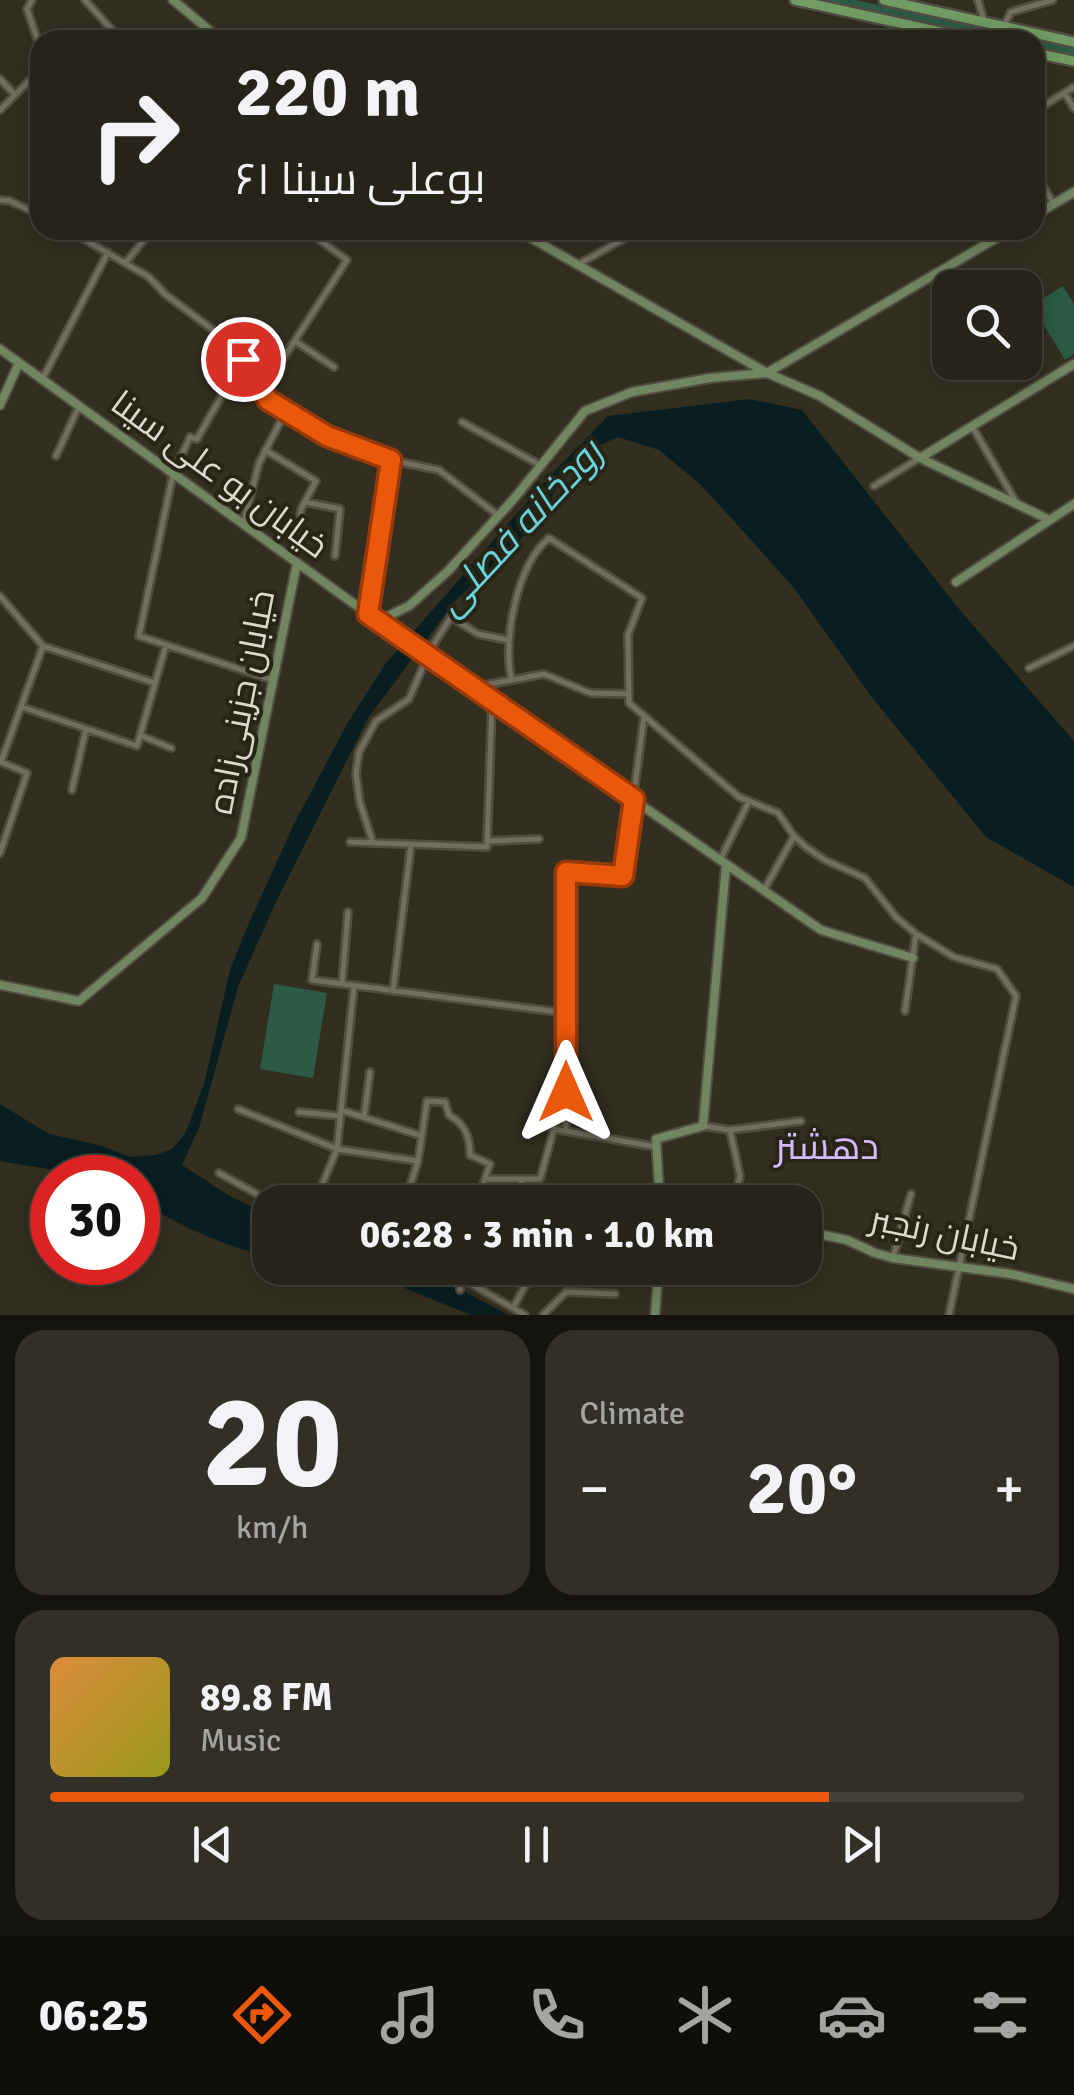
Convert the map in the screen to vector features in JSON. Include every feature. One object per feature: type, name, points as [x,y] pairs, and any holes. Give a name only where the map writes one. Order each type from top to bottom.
[{"type":"main road","points":[[795,0],[932,30]]},
{"type":"main road","points":[[884,0],[924,4],[1022,30]]},
{"type":"main road","points":[[1045,35],[1074,42]]},
{"type":"main road","points":[[1045,55],[1074,61]]},
{"type":"street","points":[[32,0],[27,9],[34,30]]},
{"type":"street","points":[[85,0],[113,30]]},
{"type":"street","points":[[173,0],[208,30]]},
{"type":"street","points":[[978,0],[984,22]]},
{"type":"street","points":[[1004,26],[1010,12],[1053,0]]},
{"type":"street","points":[[0,79],[16,96]]},
{"type":"street","points":[[0,110],[30,81]]},
{"type":"street","points":[[1045,104],[1074,87]]},
{"type":"street","points":[[1065,93],[1074,108]]},
{"type":"street","points":[[1045,189],[1054,204]]},
{"type":"street","points":[[1045,209],[1074,192]]},
{"type":"street","points":[[0,200],[10,200],[30,210]]},
{"type":"street","points":[[86,240],[126,262],[233,345],[268,400],[327,436],[391,460],[440,470],[499,516]]},
{"type":"street","points":[[126,262],[144,240]]},
{"type":"street","points":[[257,382],[274,374],[347,260],[320,240]]},
{"type":"street","points":[[535,240],[767,373],[820,396],[920,458],[1050,520]]},
{"type":"street","points":[[578,264],[622,240]]},
{"type":"street","points":[[378,622],[409,606],[448,571],[585,411],[632,392],[767,373],[992,241]]},
{"type":"street","points":[[42,380],[108,252]]},
{"type":"street","points":[[295,340],[334,366]]},
{"type":"street","name":"خیابان بو علی سینا","points":[[0,350],[428,658],[822,930],[913,958]]},
{"type":"street","points":[[243,359],[197,440],[190,438],[173,474],[139,636],[273,680]]},
{"type":"street","points":[[0,406],[18,363]]},
{"type":"street","points":[[874,486],[1074,364]]},
{"type":"street","points":[[56,456],[79,406]]},
{"type":"street","points":[[244,525],[253,481],[286,411]]},
{"type":"street","points":[[462,422],[540,464]]},
{"type":"street","points":[[972,426],[1018,505]]},
{"type":"street","points":[[265,450],[316,480],[305,502],[298,537]]},
{"type":"street","points":[[368,614],[391,460]]},
{"type":"street","points":[[305,502],[340,509],[335,556]]},
{"type":"street","points":[[956,582],[1074,504]]},
{"type":"street","points":[[511,678],[510,618],[520,586],[549,538],[642,598],[628,635],[629,703],[739,797],[778,813],[794,836],[824,860],[865,878],[896,917],[916,934],[954,957],[997,969],[1016,996],[949,1315]]},
{"type":"street","name":"خیابان جزینی‌زاده","points":[[0,985],[79,1002],[202,898],[241,838],[297,563]]},
{"type":"street","points":[[0,596],[43,646],[155,683]]},
{"type":"street","points":[[372,843],[360,803],[356,760],[376,721],[409,698],[451,617],[478,634],[508,640]]},
{"type":"street","points":[[21,707],[138,746],[166,645]]},
{"type":"street","points":[[0,853],[27,773],[1,762],[43,646]]},
{"type":"street","points":[[1028,668],[1074,646]]},
{"type":"street","points":[[474,687],[544,674],[590,693],[629,694]]},
{"type":"street","points":[[350,842],[488,846],[492,699]]},
{"type":"street","points":[[566,1131],[566,872],[623,876],[644,716]]},
{"type":"street","points":[[72,790],[86,729]]},
{"type":"street","points":[[140,736],[172,748]]},
{"type":"street","points":[[703,1126],[723,862],[749,801]]},
{"type":"street","points":[[764,890],[794,836]]},
{"type":"street","points":[[488,841],[539,839]]},
{"type":"street","points":[[394,990],[411,844]]},
{"type":"street","points":[[342,984],[348,912]]},
{"type":"street","points":[[905,1011],[916,934]]},
{"type":"street","points":[[317,944],[312,980],[566,1012]]},
{"type":"street","points":[[322,1185],[336,1149],[354,986]]},
{"type":"street","points":[[364,1117],[370,1072]]},
{"type":"street","points":[[410,1185],[418,1162],[427,1102],[445,1102],[449,1115],[458,1120],[470,1138],[470,1154],[490,1164],[484,1185]]},
{"type":"street","points":[[238,1108],[336,1149],[418,1162]]},
{"type":"street","points":[[299,1112],[364,1117],[422,1136]]},
{"type":"street","points":[[660,1185],[656,1138],[703,1126],[730,1130],[801,1121]]},
{"type":"street","points":[[486,1179],[540,1178],[554,1129],[657,1148]]},
{"type":"street","points":[[730,1130],[740,1176],[738,1185]]},
{"type":"street","points":[[218,1173],[252,1192]]},
{"type":"street","points":[[521,1185],[522,1178]]},
{"type":"street","points":[[892,1258],[911,1194]]},
{"type":"street","name":"خیابان رنجبر","points":[[822,1235],[892,1258],[1011,1274],[1074,1289]]},
{"type":"street","points":[[460,1285],[460,1290]]},
{"type":"street","points":[[473,1285],[525,1315]]},
{"type":"street","points":[[513,1308],[525,1285]]},
{"type":"street","points":[[655,1315],[658,1285]]},
{"type":"street","points":[[547,1314],[566,1292],[615,1294]]},
{"type":"green space","points":[[823,0],[856,0],[992,30],[960,30]]},
{"type":"green space","points":[[1045,42],[1074,48],[1074,55],[1045,49]]},
{"type":"green space","points":[[1063,286],[1074,304],[1074,354],[1065,360],[1042,322],[1042,299]]},
{"type":"green space","points":[[274,984],[327,993],[313,1078],[260,1069]]},
{"type":"water","name":"رودخانه فصلی","points":[[750,399],[802,410],[959,609],[1074,741],[1074,887],[986,837],[874,700],[794,588],[700,484],[659,450],[618,437],[590,450],[567,471],[543,512],[520,540],[455,601],[368,718],[238,987],[199,1128],[182,1165],[252,1207],[252,1252],[185,1226],[160,1212],[160,1155],[156,1155],[172,1149],[185,1134],[204,1084],[230,970],[293,826],[347,724],[386,663],[549,477],[608,416]]},
{"type":"water","points":[[0,1104],[49,1134],[125,1155],[30,1155],[30,1166],[0,1161]]},
{"type":"water","points":[[393,1285],[448,1285],[508,1315],[471,1315]]},
{"type":"district","name":"دهشتر","points":[[827,1146]]},
{"type":"route","points":[[243,359],[268,400],[327,436],[391,460],[368,614],[634,799],[623,876],[566,872],[566,1092]]}]
